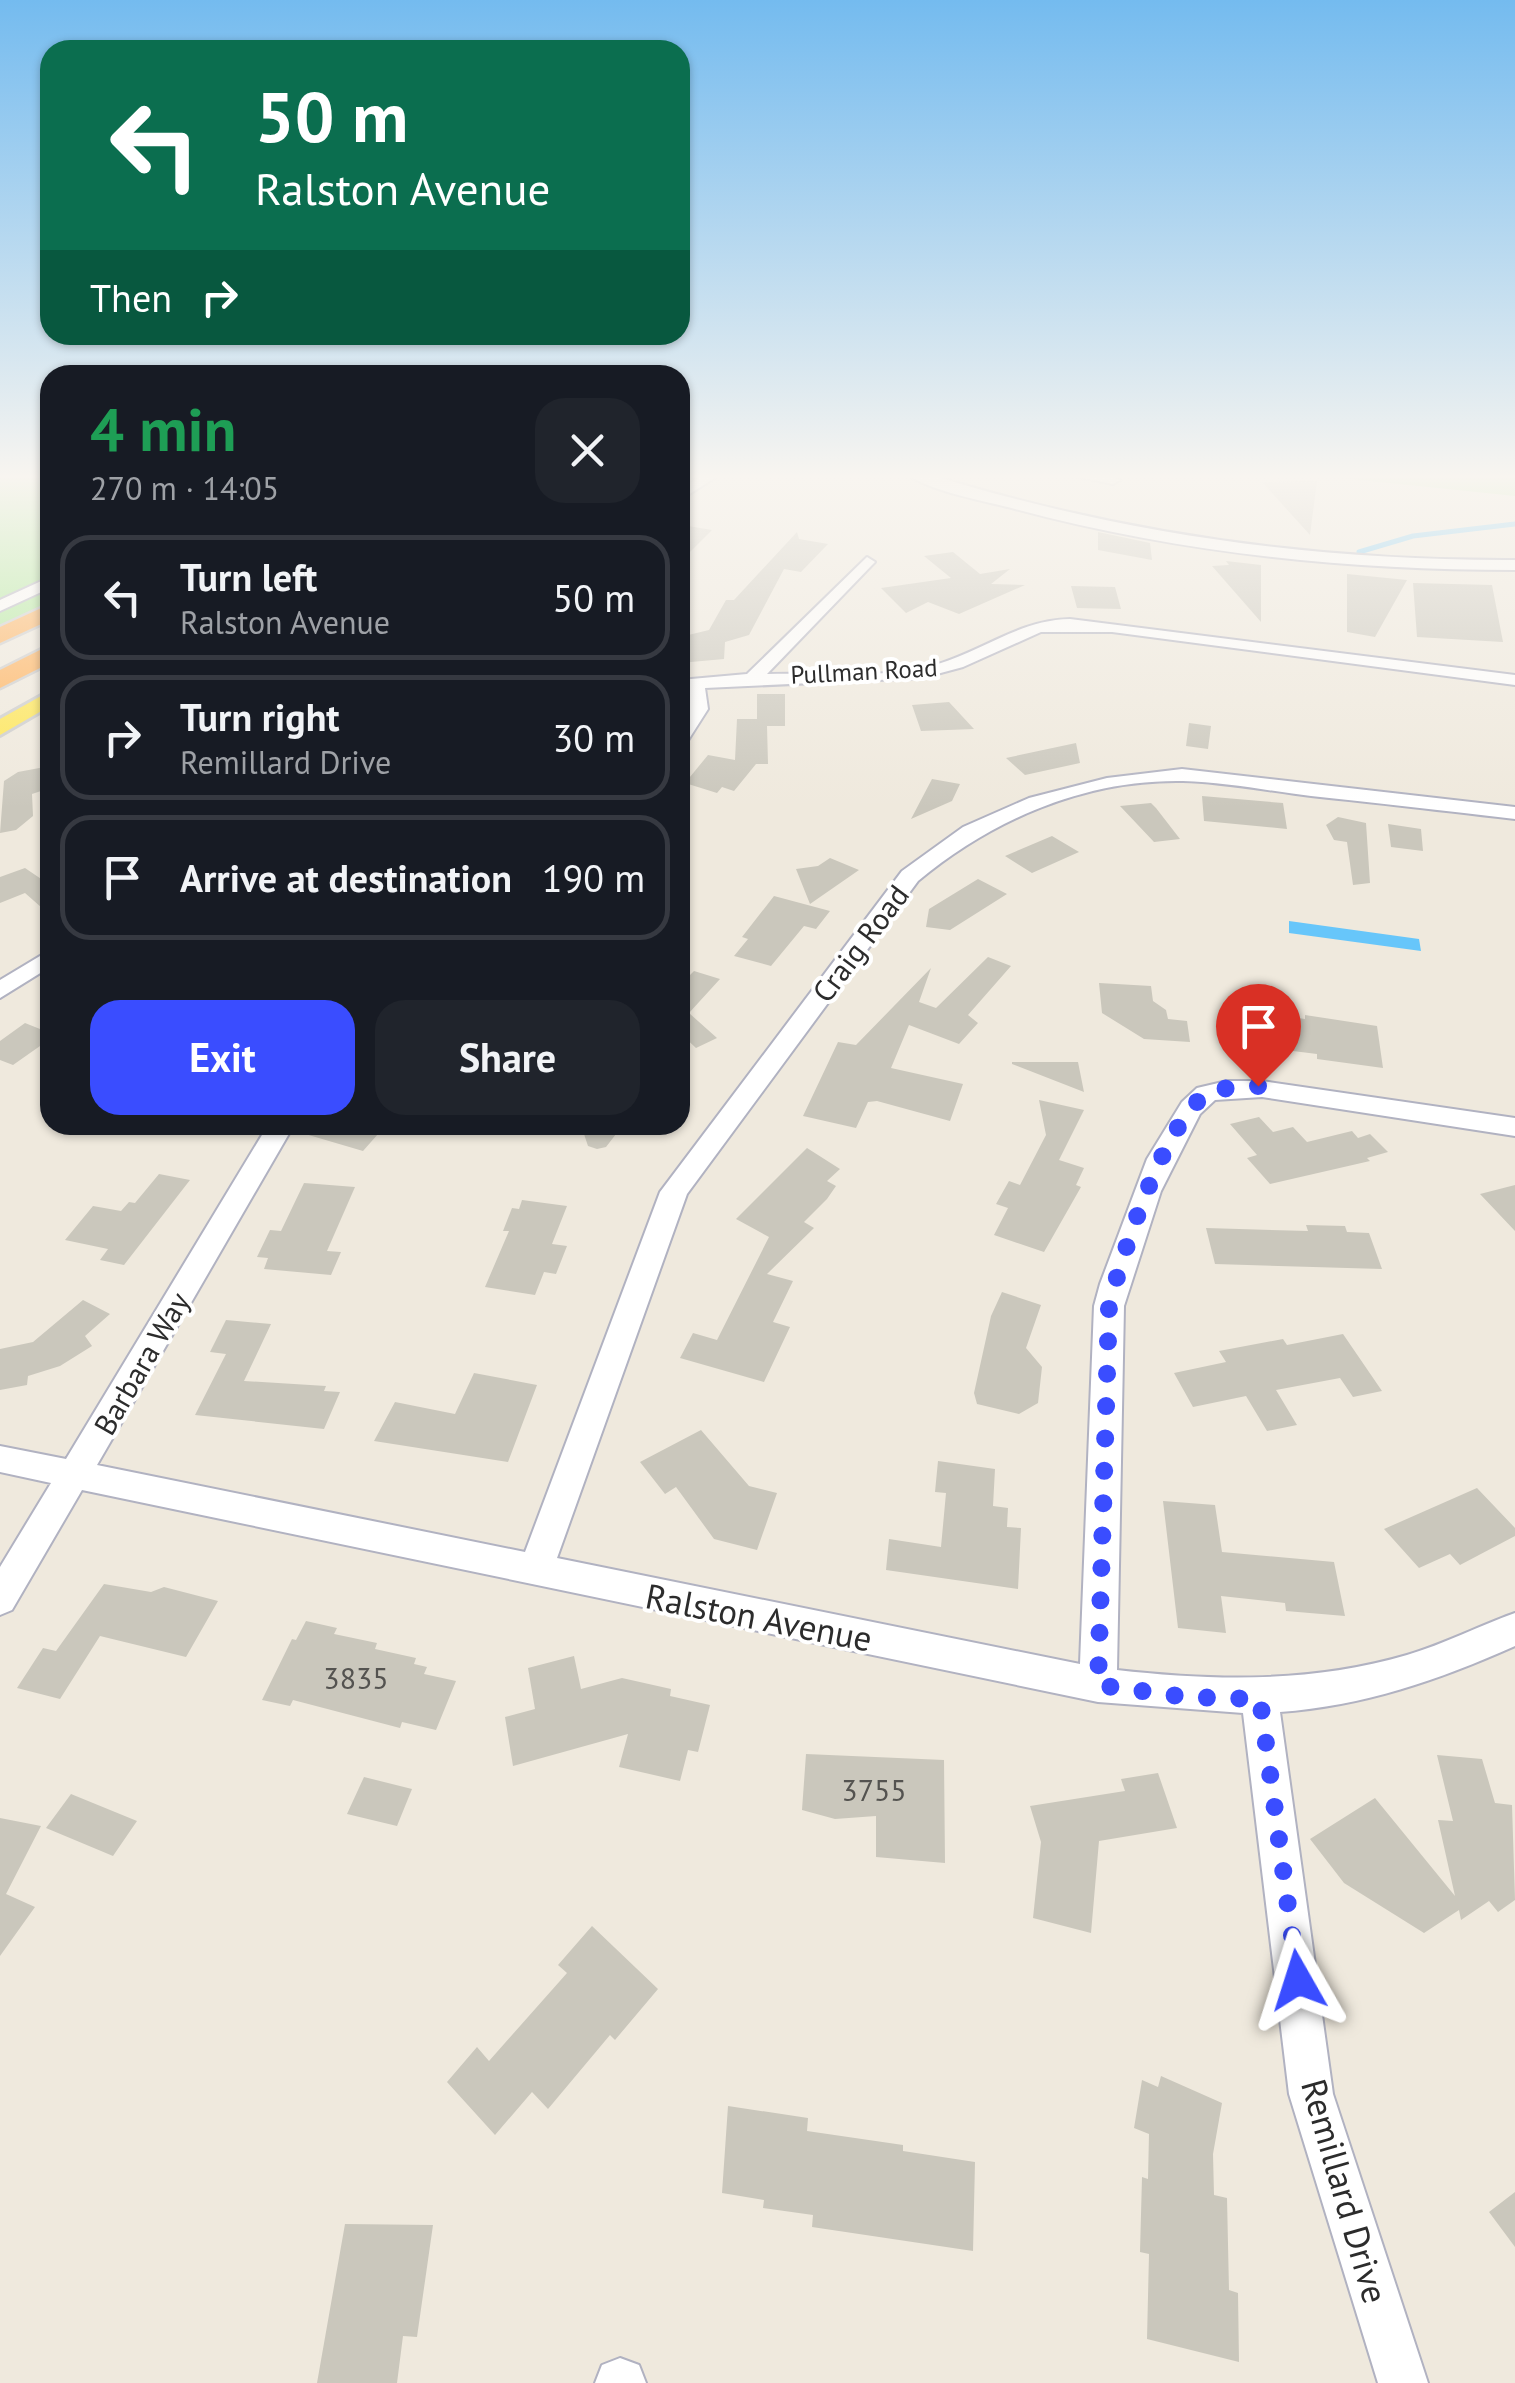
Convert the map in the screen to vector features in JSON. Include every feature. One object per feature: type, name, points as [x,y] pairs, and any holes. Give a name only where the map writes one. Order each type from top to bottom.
[{"type":"highway","points":[[0,636],[40,616]]},
{"type":"highway","points":[[0,680],[40,658]]},
{"type":"main road","points":[[0,728],[40,703]]},
{"type":"street","points":[[756,676],[845,585]]},
{"type":"street","points":[[0,606],[40,587]]},
{"type":"street","name":"Pullman Road","points":[[690,684],[756,676],[925,672],[972,658],[1011,635],[1058,624],[1292,648],[1393,667],[1515,680]]},
{"type":"street","points":[[690,688],[700,709],[690,724]]},
{"type":"street","name":"Craig Road","points":[[535,1572],[674,1192],[910,876],[945,844],[1035,800],[1115,781],[1182,775],[1515,813]]},
{"type":"street","points":[[0,990],[40,964]]},
{"type":"street","points":[[1098,1685],[1109,1306],[1122,1253],[1182,1118],[1208,1092],[1258,1086],[1515,1126]]},
{"type":"street","name":"Barbara Way","points":[[0,1599],[275,1135]]},
{"type":"street","name":"Ralston Avenue","points":[[0,1459],[1098,1685],[1186,1697],[1260,1699],[1399,1677],[1515,1629]]},
{"type":"street","name":"Remillard Drive","points":[[1260,1699],[1311,2094],[1403,2383]]},
{"type":"green space","points":[[0,585],[40,585],[40,616],[0,636]]},
{"type":"water","points":[[1289,921],[1419,939],[1421,951],[1289,933]]},
{"type":"building","points":[[748,585],[775,585],[749,635],[725,642],[724,659],[690,662],[690,635],[709,630],[726,600],[734,600]]},
{"type":"building","points":[[1025,585],[959,614],[928,602],[906,613],[881,588]]},
{"type":"building","points":[[1229,585],[1261,585],[1261,622]]},
{"type":"building","points":[[1347,585],[1404,585],[1375,637],[1347,632]]},
{"type":"building","points":[[1413,585],[1492,585],[1503,642],[1417,637]]},
{"type":"building","points":[[1071,586],[1115,587],[1121,609],[1077,608]]},
{"type":"building","points":[[757,694],[785,694],[785,726],[767,726],[768,764],[756,764],[734,791],[722,787],[717,793],[690,785],[690,777],[708,755],[735,760],[737,719],[757,719]]},
{"type":"building","points":[[949,702],[974,729],[921,731],[912,705]]},
{"type":"building","points":[[1189,723],[1211,726],[1208,749],[1186,746]]},
{"type":"building","points":[[1076,743],[1080,763],[1025,775],[1006,758]]},
{"type":"building","points":[[40,768],[40,791],[32,794],[33,816],[16,830],[0,833],[4,781],[18,772]]},
{"type":"building","points":[[932,779],[960,784],[952,801],[911,819]]},
{"type":"building","points":[[1202,796],[1283,803],[1287,829],[1204,821]]},
{"type":"building","points":[[1151,803],[1180,839],[1154,842],[1120,806]]},
{"type":"building","points":[[1338,817],[1366,823],[1370,883],[1353,885],[1347,842],[1334,840],[1326,825]]},
{"type":"building","points":[[1388,824],[1421,829],[1423,851],[1391,847]]},
{"type":"building","points":[[1052,836],[1079,852],[1032,873],[1005,856]]},
{"type":"building","points":[[830,858],[859,870],[810,904],[796,869],[818,866]]},
{"type":"building","points":[[25,868],[40,878],[40,906],[25,893],[0,903],[0,877]]},
{"type":"building","points":[[978,879],[1007,894],[950,930],[926,927],[929,909]]},
{"type":"building","points":[[774,896],[830,911],[816,929],[804,926],[771,966],[734,956],[748,939],[742,937]]},
{"type":"building","points":[[988,957],[1011,966],[968,1015],[978,1023],[959,1044],[909,1025],[891,1068],[963,1084],[950,1121],[877,1101],[868,1102],[856,1128],[803,1116],[838,1042],[856,1045],[931,968],[919,1002],[936,1008]]},
{"type":"building","points":[[694,971],[720,979],[690,1012],[690,975]]},
{"type":"building","points":[[1099,983],[1151,986],[1153,1001],[1166,1010],[1168,1019],[1187,1021],[1190,1042],[1144,1039],[1102,1013]]},
{"type":"building","points":[[690,1014],[717,1038],[696,1048],[690,1042]]},
{"type":"building","points":[[1305,1015],[1377,1026],[1383,1068],[1317,1059],[1317,1054],[1293,1051],[1291,1017],[1305,1019]]},
{"type":"building","points":[[25,1023],[40,1029],[40,1046],[13,1065],[0,1060],[0,1041]]},
{"type":"building","points":[[1078,1062],[1084,1092],[1012,1064]]},
{"type":"building","points":[[1039,1100],[1084,1110],[1059,1160],[1084,1168],[1076,1185],[1081,1187],[1044,1252],[994,1235],[1008,1208],[996,1204],[1009,1181],[1020,1185],[1046,1135]]},
{"type":"building","points":[[1259,1117],[1273,1132],[1293,1127],[1307,1142],[1352,1131],[1358,1138],[1370,1134],[1388,1152],[1367,1158],[1370,1161],[1270,1184],[1247,1158],[1257,1155],[1230,1124]]},
{"type":"building","points":[[309,1135],[377,1135],[363,1151]]},
{"type":"building","points":[[584,1135],[615,1135],[606,1147],[588,1146]]},
{"type":"building","points":[[807,1148],[840,1169],[827,1181],[836,1186],[804,1222],[814,1228],[767,1274],[793,1281],[773,1322],[790,1327],[764,1382],[680,1358],[693,1333],[717,1340],[769,1237],[736,1219]]},
{"type":"building","points":[[159,1174],[190,1180],[124,1265],[100,1260],[108,1249],[65,1240],[93,1206],[121,1211],[129,1202],[135,1203]]},
{"type":"building","points":[[304,1183],[355,1187],[327,1251],[341,1252],[331,1275],[264,1269],[268,1258],[257,1257],[270,1230],[281,1231]]},
{"type":"building","points":[[1515,1185],[1515,1231],[1480,1194]]},
{"type":"building","points":[[522,1200],[567,1206],[552,1244],[567,1246],[556,1274],[544,1272],[535,1295],[485,1287],[509,1231],[503,1231],[512,1208],[519,1209]]},
{"type":"building","points":[[1306,1225],[1345,1226],[1347,1232],[1369,1233],[1382,1269],[1215,1264],[1206,1228],[1308,1231]]},
{"type":"building","points":[[1002,1292],[1041,1305],[1026,1348],[1042,1367],[1038,1403],[1019,1414],[977,1404],[974,1393],[991,1316]]},
{"type":"building","points":[[83,1300],[110,1314],[85,1336],[92,1346],[60,1366],[28,1376],[27,1385],[0,1390],[0,1349],[33,1342]]},
{"type":"building","points":[[226,1320],[271,1324],[244,1381],[326,1386],[324,1391],[340,1392],[324,1429],[195,1415],[226,1354],[210,1352]]},
{"type":"building","points":[[1343,1334],[1382,1391],[1353,1397],[1340,1378],[1276,1390],[1297,1425],[1267,1431],[1246,1396],[1193,1407],[1174,1373],[1226,1362],[1219,1351],[1283,1339],[1287,1345]]},
{"type":"building","points":[[474,1373],[537,1385],[508,1462],[374,1441],[395,1402],[455,1414]]},
{"type":"building","points":[[701,1430],[749,1486],[777,1493],[757,1550],[714,1539],[676,1487],[665,1494],[640,1462]]},
{"type":"building","points":[[938,1461],[995,1469],[993,1506],[1008,1508],[1007,1527],[1021,1528],[1018,1589],[886,1570],[889,1539],[941,1547],[946,1493],[935,1492]]},
{"type":"building","points":[[1477,1488],[1515,1528],[1515,1536],[1460,1565],[1450,1554],[1419,1568],[1384,1529]]},
{"type":"building","points":[[1163,1501],[1215,1505],[1222,1552],[1334,1562],[1345,1616],[1286,1611],[1285,1603],[1221,1596],[1226,1633],[1178,1628]]},
{"type":"building","points":[[104,1584],[151,1592],[164,1587],[218,1601],[186,1657],[100,1636],[60,1699],[17,1688],[43,1648],[56,1651]]},
{"type":"building","points":[[306,1621],[337,1628],[334,1634],[377,1643],[375,1649],[416,1658],[414,1664],[427,1667],[424,1674],[456,1681],[436,1730],[402,1722],[400,1728],[293,1700],[290,1706],[262,1700],[292,1639],[296,1640]]},
{"type":"building","points":[[574,1656],[581,1689],[622,1678],[671,1689],[670,1696],[710,1705],[698,1752],[688,1750],[680,1781],[619,1767],[628,1734],[513,1766],[505,1717],[535,1709],[528,1668]]},
{"type":"building","points":[[806,1754],[944,1760],[945,1863],[876,1857],[876,1816],[835,1819],[802,1810]]},
{"type":"building","points":[[1437,1755],[1482,1759],[1495,1803],[1512,1805],[1515,1900],[1498,1912],[1489,1901],[1461,1920],[1459,1910],[1424,1933],[1344,1883],[1310,1839],[1375,1798],[1455,1896],[1438,1820],[1453,1821]]},
{"type":"building","points":[[1158,1773],[1177,1828],[1099,1841],[1091,1933],[1033,1918],[1041,1842],[1030,1806],[1125,1791],[1121,1779]]},
{"type":"building","points":[[364,1777],[412,1789],[397,1826],[347,1814]]},
{"type":"building","points":[[71,1794],[137,1821],[113,1856],[46,1828]]},
{"type":"building","points":[[0,1818],[41,1826],[6,1894],[35,1907],[0,1956]]},
{"type":"building","points":[[592,1926],[658,1989],[615,2040],[610,2035],[548,2109],[532,2092],[495,2135],[447,2082],[477,2047],[489,2061],[567,1973],[558,1965]]},
{"type":"building","points":[[1161,2076],[1222,2103],[1213,2154],[1214,2195],[1227,2198],[1229,2290],[1238,2293],[1239,2362],[1147,2339],[1149,2254],[1140,2252],[1142,2177],[1148,2179],[1149,2134],[1134,2128],[1142,2080],[1158,2087]]},
{"type":"building","points":[[728,2106],[808,2118],[807,2131],[903,2145],[903,2151],[975,2162],[973,2251],[812,2227],[813,2215],[763,2208],[764,2200],[722,2193]]},
{"type":"building","points":[[1515,2192],[1515,2247],[1489,2212]]},
{"type":"building","points":[[345,2224],[433,2225],[417,2337],[403,2336],[397,2383],[317,2383]]},
{"type":"route","points":[[1258,1086],[1208,1092],[1182,1118],[1122,1253],[1109,1306],[1098,1685],[1186,1697],[1260,1699],[1298,1980]]}]
